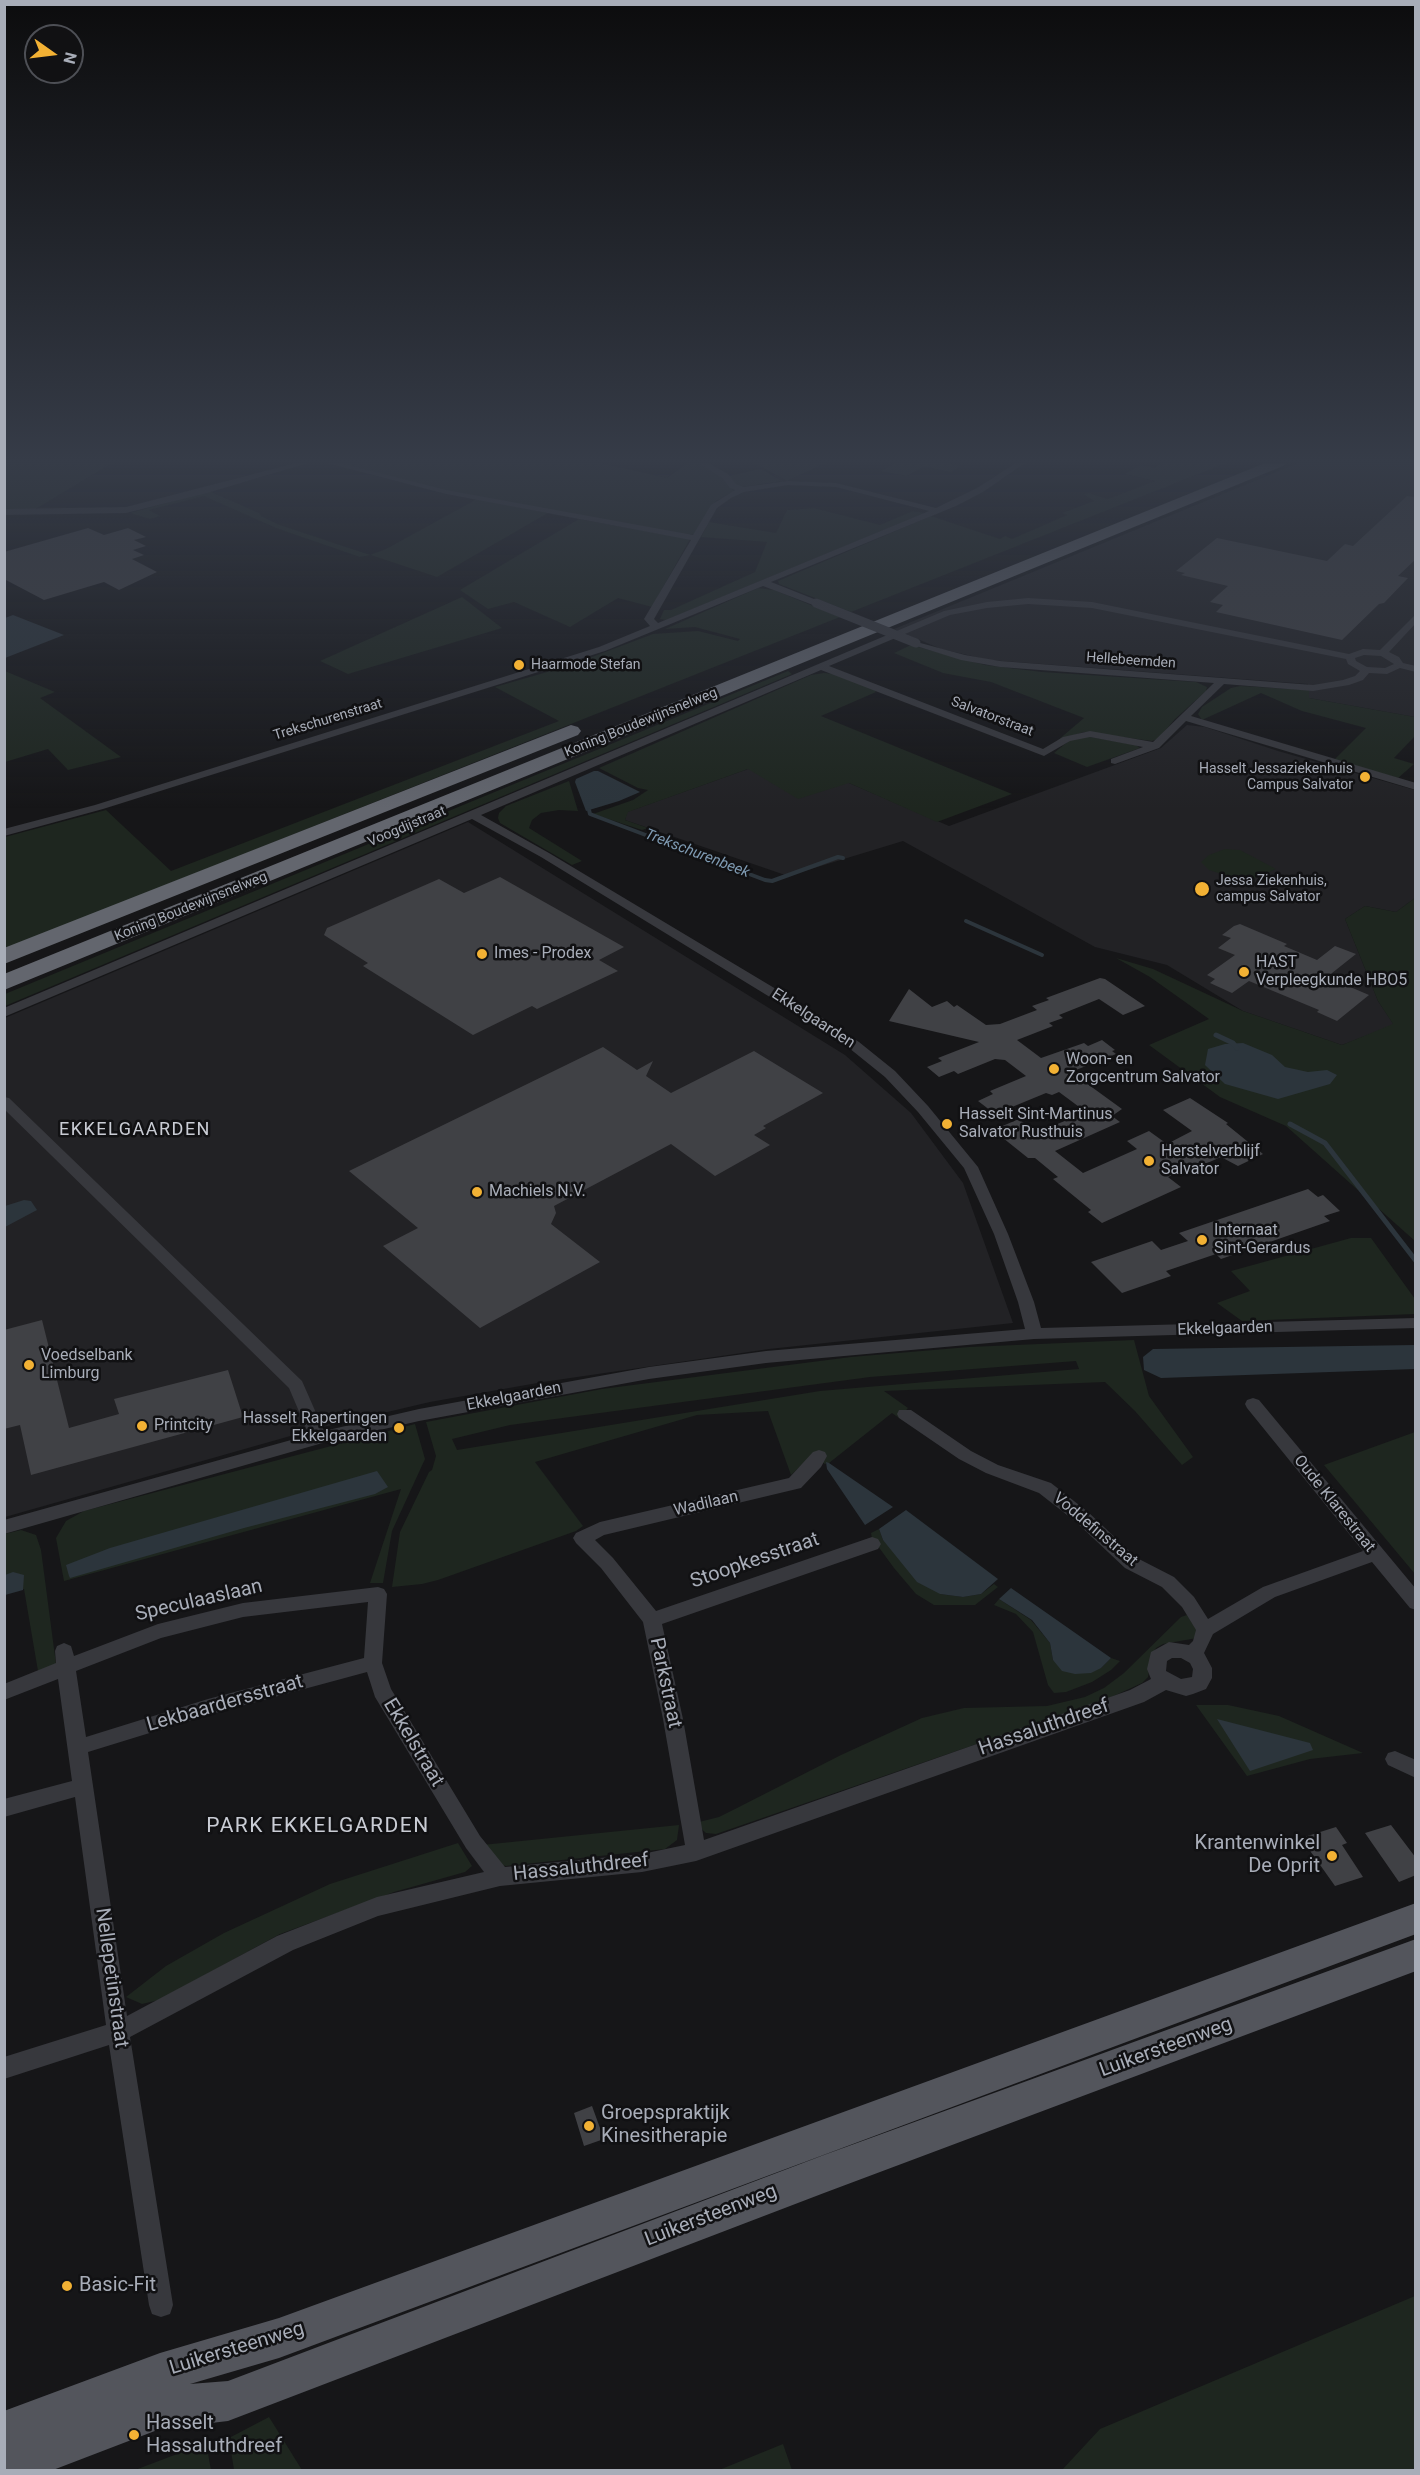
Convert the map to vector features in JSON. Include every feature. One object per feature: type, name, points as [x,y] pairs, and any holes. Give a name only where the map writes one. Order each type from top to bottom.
[{"type":"highway","name":"Koning Boudewijnsnelweg","points":[[662,694],[952,578]]},
{"type":"highway","name":"Koning Boudewijnsnelweg","points":[[4,983],[995,578]]},
{"type":"highway","name":"Koning Boudewijnsnelweg","points":[[4,957],[584,725]]},
{"type":"main road","name":"Luikersteenweg","points":[[4,2432],[160,2373],[279,2338],[1416,1918]]},
{"type":"main road","name":"Luikersteenweg","points":[[4,2469],[160,2408],[228,2400],[790,2186],[1416,1955]]},
{"type":"street","points":[[657,627],[648,619],[672,578]]},
{"type":"street","name":"Trekschurenstraat","points":[[4,833],[99,807],[602,649],[775,578]]},
{"type":"street","name":"Hellebeemden","points":[[764,583],[916,643],[964,658],[1000,664],[1313,688],[1335,686],[1359,678],[1366,670],[1387,671],[1399,665],[1416,669]]},
{"type":"street","points":[[820,666],[946,613],[987,605],[1028,601],[1092,605],[1350,657],[1363,652],[1383,653],[1414,620]]},
{"type":"street","name":"Hellebeemden","points":[[1383,653],[1396,659],[1399,665]]},
{"type":"street","points":[[1350,657],[1351,662],[1366,670]]},
{"type":"street","name":"Salvatorstraat","points":[[820,666],[1044,753],[1068,739],[1090,734],[1155,746]]},
{"type":"street","name":"Voogdijstraat","points":[[4,1013],[820,666]]},
{"type":"street","points":[[1115,761],[1155,746],[1222,681]]},
{"type":"street","points":[[1186,718],[1416,787]]},
{"type":"street","name":"Ekkelgaarden","points":[[472,815],[544,855],[801,1010],[854,1045],[890,1074],[923,1109],[971,1167],[1001,1234],[1026,1302],[1034,1334]]},
{"type":"street","points":[[4,1101],[296,1384],[319,1438]]},
{"type":"street","name":"Ekkelgaarden","points":[[4,1527],[319,1438],[419,1415],[649,1373],[766,1357],[1034,1334],[1416,1323]]},
{"type":"street","name":"Oude Klarestraat","points":[[1253,1404],[1416,1603]]},
{"type":"street","name":"Voddefinstraat","points":[[905,1414],[965,1455],[992,1469],[1045,1488],[1082,1517],[1131,1563],[1168,1582],[1188,1602],[1205,1630]]},
{"type":"street","name":"Wadilaan","points":[[582,1538],[600,1529],[795,1483],[819,1456]]},
{"type":"street","name":"Parkstraat","points":[[582,1538],[607,1563],[652,1620],[673,1719],[696,1852]]},
{"type":"street","name":"Stoopkesstraat","points":[[652,1620],[872,1544]]},
{"type":"street","points":[[1192,1654],[1201,1644],[1205,1630],[1269,1592],[1375,1554]]},
{"type":"street","name":"Speculaaslaan","points":[[4,1692],[65,1660],[100,1653],[158,1631],[243,1610],[378,1594]]},
{"type":"street","name":"Ekkelstraat","points":[[378,1594],[372,1664],[382,1692],[473,1842],[501,1877]]},
{"type":"street","points":[[1177,1650],[1192,1654],[1203,1668],[1199,1683],[1186,1688],[1171,1685],[1165,1681],[1156,1669],[1158,1658],[1163,1653],[1177,1650]]},
{"type":"street","name":"Nellepetinstraat","points":[[65,1660],[118,2032],[161,2305]]},
{"type":"street","name":"Lekbaardersstraat","points":[[79,1747],[208,1707],[372,1664]]},
{"type":"street","name":"Hassaluthdreef","points":[[4,2068],[118,2032],[285,1943],[377,1907],[501,1877],[642,1863],[696,1852],[1137,1696],[1165,1681]]},
{"type":"street","points":[[1395,1759],[1416,1770]]},
{"type":"street","points":[[4,1808],[84,1786]]},
{"type":"shaded area","points":[[479,578],[668,578],[652,607],[618,598],[570,627],[514,602],[488,609],[460,590]]},
{"type":"shaded area","points":[[741,578],[766,578],[666,620],[660,619],[664,610],[671,610]]},
{"type":"shaded area","points":[[784,578],[935,578],[851,612],[779,584],[778,581]]},
{"type":"shaded area","points":[[1017,578],[1415,578],[1415,717],[1309,698],[1308,684],[989,660],[941,649],[894,629]]},
{"type":"shaded area","points":[[758,588],[774,590],[840,617],[5,949],[5,837],[106,810],[171,871],[559,721],[495,687],[568,666],[653,634],[698,631],[738,641],[740,639],[695,627],[665,629]]},
{"type":"shaded area","points":[[462,597],[502,628],[348,674],[320,661]]},
{"type":"shaded area","points":[[13,615],[64,635],[5,658],[5,618]]},
{"type":"shaded area","points":[[911,645],[985,665],[1042,672],[1196,682],[1207,687],[1206,691],[1175,719],[1158,739],[1152,741],[1084,732],[1057,741],[1084,718],[991,682],[943,673],[894,653]]},
{"type":"shaded area","points":[[5,671],[55,692],[40,698],[121,757],[68,770],[48,749],[5,762]]},
{"type":"shaded area","points":[[788,671],[792,674],[5,1006],[5,994]]},
{"type":"shaded area","points":[[834,674],[874,689],[876,692],[821,716],[1012,794],[937,822],[849,783],[798,799],[748,769],[628,812],[625,820],[648,828],[642,830],[593,814],[633,800],[648,790],[638,788],[599,768],[811,675]]},
{"type":"shaded area","points":[[1240,686],[1309,690],[1309,698],[1415,717],[1415,736],[1394,758],[1414,764],[1398,778],[1334,760],[1366,728],[1302,711],[1261,693],[1202,720],[1198,714],[1202,707],[1231,688]]},
{"type":"shaded area","name":"Jessa Ziekenhuis, campus Salvator","points":[[1187,725],[1205,727],[1278,751],[1415,790],[1415,898],[1396,912],[1365,906],[1345,919],[1378,1001],[1394,1025],[1342,1045],[1243,1011],[1167,965],[1095,947],[903,841],[788,876],[625,820],[627,812],[748,769],[849,783],[949,826],[1161,748]]},
{"type":"shaded area","points":[[1085,736],[1136,745],[1140,748],[1087,767],[1054,753],[1071,739]]},
{"type":"shaded area","points":[[594,771],[640,792],[586,811],[575,782],[576,779]]},
{"type":"shaded area","points":[[569,781],[578,811],[559,810],[541,813],[532,820],[529,828],[582,861],[572,865],[500,823],[498,818],[499,813],[506,806]]},
{"type":"shaded area","points":[[468,822],[845,1055],[911,1113],[963,1183],[1013,1323],[769,1349],[543,1382],[430,1402],[315,1429],[5,1517],[5,1018]]},
{"type":"shaded area","points":[[1225,849],[1240,850],[1276,869],[1246,882],[1209,870],[1201,862],[1209,855]]},
{"type":"shaded area","points":[[1415,898],[1415,1241],[1286,1126],[1220,1097],[1149,1045],[1209,1019],[1150,977],[1116,958],[1153,969],[1243,1011],[1342,1045],[1393,1024],[1378,1001],[1345,919],[1365,906],[1396,912]]},
{"type":"shaded area","points":[[1243,1043],[1272,1055],[1285,1067],[1308,1072],[1327,1070],[1337,1075],[1330,1084],[1278,1099],[1225,1084],[1205,1065],[1208,1049],[1225,1044]]},
{"type":"shaded area","points":[[24,1200],[31,1201],[37,1210],[5,1227],[5,1206]]},
{"type":"shaded area","points":[[1351,1238],[1371,1238],[1415,1299],[1415,1314],[1242,1321],[1217,1303],[1250,1291],[1231,1271]]},
{"type":"shaded area","points":[[1134,1340],[1149,1396],[1193,1457],[1182,1465],[1135,1411],[1105,1382],[884,1391],[908,1408],[899,1418],[892,1413],[829,1463],[825,1464],[811,1456],[791,1475],[768,1411],[697,1415],[535,1462],[583,1526],[576,1531],[438,1580],[392,1587],[400,1532],[432,1470],[436,1456],[426,1422],[602,1389],[851,1357],[969,1347]],"holes":[[[1076,1361],[1079,1369],[820,1391],[457,1450],[452,1439],[510,1425],[870,1377]]]},
{"type":"shaded area","points":[[1415,1345],[1415,1369],[1161,1378],[1144,1370],[1143,1357],[1153,1349]]},
{"type":"shaded area","points":[[415,1424],[425,1459],[392,1531],[383,1583],[370,1583],[401,1489],[64,1581],[56,1538],[66,1521],[84,1511]]},
{"type":"shaded area","points":[[1416,1432],[1415,1574],[1324,1465]]},
{"type":"shaded area","points":[[826,1462],[893,1507],[865,1525],[827,1469]]},
{"type":"shaded area","points":[[377,1471],[388,1487],[375,1494],[244,1528],[70,1578],[69,1576],[66,1565],[110,1548]]},
{"type":"shaded area","points":[[906,1510],[998,1579],[981,1594],[963,1597],[940,1594],[917,1582],[883,1540],[879,1529]]},
{"type":"shaded area","points":[[879,1529],[883,1540],[940,1594],[963,1597],[981,1594],[994,1584],[998,1587],[975,1605],[934,1605],[916,1594],[872,1538],[871,1533]]},
{"type":"shaded area","points":[[21,1530],[36,1535],[41,1550],[56,1664],[38,1671],[24,1589],[5,1594],[5,1534]]},
{"type":"shaded area","points":[[13,1572],[24,1575],[23,1590],[5,1595],[5,1575]]},
{"type":"shaded area","points":[[1011,1588],[1111,1658],[1101,1668],[1091,1673],[1075,1674],[1062,1671],[1053,1660],[1050,1643],[1032,1620],[999,1599]]},
{"type":"shaded area","points":[[999,1599],[1031,1620],[1050,1643],[1053,1660],[1101,1668],[1111,1658],[1120,1661],[1111,1670],[1092,1682],[1066,1692],[1054,1693],[1048,1685],[1033,1632],[1016,1614],[994,1605]]},
{"type":"shaded area","points":[[1187,1615],[1198,1632],[1197,1638],[1163,1644],[1156,1648],[1152,1654],[1148,1677],[1142,1683],[1107,1699],[716,1834],[706,1833],[695,1823],[719,1817],[841,1755],[922,1718],[964,1708],[1047,1706],[1085,1697],[1104,1688],[1124,1673],[1181,1617]]},
{"type":"shaded area","points":[[1196,1705],[1228,1705],[1279,1716],[1363,1753],[1310,1759],[1247,1776]]},
{"type":"shaded area","points":[[1217,1719],[1310,1743],[1313,1750],[1250,1771]]},
{"type":"shaded area","points":[[679,1825],[677,1840],[665,1849],[506,1866],[498,1864],[482,1845]]},
{"type":"shaded area","points":[[458,1843],[472,1866],[465,1872],[394,1892],[280,1934],[159,2000],[142,2004],[126,1997],[166,1966],[224,1933],[330,1884]]},
{"type":"shaded area","points":[[1415,2296],[1415,2470],[1062,2470],[1100,2429]]},
{"type":"shaded area","points":[[269,2417],[302,2470],[234,2470],[229,2438]]},
{"type":"shaded area","points":[[206,2443],[211,2470],[135,2470]]},
{"type":"shaded area","points":[[783,2444],[792,2470],[719,2470]]},
{"type":"building","points":[[143,578],[119,590],[104,582],[44,600],[4,579]]},
{"type":"building","points":[[1196,578],[1408,578],[1342,640],[1216,612],[1223,605],[1210,602],[1228,586]]},
{"type":"building","name":"Imes - Prodex","points":[[500,877],[624,947],[599,960],[618,971],[537,1009],[532,1006],[473,1035],[363,966],[368,963],[324,935],[327,928],[439,879],[464,893]]},
{"type":"building","name":"HAST Verpleegkunde HBO5","points":[[1240,924],[1317,960],[1335,946],[1356,954],[1327,977],[1369,995],[1337,1021],[1317,1012],[1319,1010],[1249,981],[1232,993],[1210,983],[1215,979],[1207,975],[1235,955],[1218,948],[1231,938],[1222,935]]},
{"type":"building","points":[[1100,978],[1145,1006],[1123,1015],[1099,999],[1059,1015],[1063,1018],[1049,1023],[1053,1026],[1017,1040],[1041,1058],[1084,1043],[1088,1046],[1102,1040],[1115,1050],[1112,1051],[1116,1054],[1071,1072],[1122,1109],[1112,1116],[1120,1122],[1055,1151],[1083,1173],[1137,1149],[1127,1141],[1149,1131],[1167,1144],[1192,1131],[1163,1110],[1190,1098],[1228,1123],[1226,1124],[1263,1154],[1238,1166],[1221,1157],[1205,1164],[1202,1162],[1195,1164],[1168,1177],[1181,1187],[1102,1223],[1088,1212],[1091,1210],[1053,1179],[1058,1177],[1035,1158],[1028,1158],[993,1130],[1019,1119],[1036,1133],[1086,1112],[1059,1092],[1052,1095],[1046,1093],[995,1114],[978,1101],[993,1094],[990,1091],[1026,1076],[1005,1060],[995,1059],[958,1074],[954,1071],[939,1077],[927,1067],[942,1061],[938,1058],[979,1042],[889,1021],[909,989],[932,1007],[947,1001],[954,1007],[957,1005],[986,1025],[1000,1024],[1037,1010],[1032,1006],[1049,1000],[1046,998]]},
{"type":"building","name":"Machiels N.V.","points":[[603,1047],[637,1070],[653,1061],[646,1076],[671,1093],[754,1051],[823,1093],[763,1126],[766,1128],[754,1135],[770,1145],[715,1176],[671,1144],[554,1206],[556,1213],[551,1224],[600,1262],[480,1328],[383,1246],[418,1228],[349,1171]]},
{"type":"building","name":"Internaat Sint-Gerardus","points":[[1308,1189],[1318,1197],[1323,1195],[1340,1211],[1324,1216],[1330,1221],[1221,1259],[1216,1254],[1166,1271],[1171,1276],[1122,1293],[1091,1262],[1152,1241],[1161,1250],[1188,1241],[1179,1233]]},
{"type":"building","name":"Printcity","points":[[42,1320],[69,1428],[119,1414],[114,1399],[228,1370],[243,1417],[31,1475],[20,1425],[4,1429],[4,1330]]},
{"type":"building","points":[[1391,1825],[1416,1858],[1416,1875],[1399,1882],[1365,1833]]},
{"type":"building","name":"Krantenwinkel De Oprit","points":[[1336,1827],[1347,1843],[1342,1845],[1363,1877],[1335,1886],[1301,1838]]},
{"type":"building","name":"Groepspraktijk Kinesitherapie","points":[[592,2106],[604,2139],[584,2146],[574,2113]]},
{"type":"waterway","name":"Trekschurenbeek","points":[[589,810],[590,814],[765,880],[772,881],[838,857],[843,858]]},
{"type":"waterway","name":"Trekschurenbeek","points":[[966,921],[1042,955]]},
{"type":"waterway","name":"Trekschurenbeek","points":[[1216,1035],[1233,1043],[1237,1048]]},
{"type":"waterway","name":"Trekschurenbeek","points":[[1290,1124],[1325,1143],[1416,1261]]},
{"type":"place","name":"Haarmode Stefan","points":[[519,665]]},
{"type":"place","name":"Hasselt Jessaziekenhuis Campus Salvator","points":[[1365,777]]},
{"type":"place","name":"Jessa Ziekenhuis, campus Salvator","points":[[1202,889]]},
{"type":"place","name":"Imes - Prodex","points":[[482,954]]},
{"type":"place","name":"HAST Verpleegkunde HBO5","points":[[1244,972]]},
{"type":"place","name":"Woon- en Zorgcentrum Salvator","points":[[1054,1069]]},
{"type":"place","name":"Hasselt Sint-Martinus Salvator Rusthuis","points":[[947,1124]]},
{"type":"place","name":"Herstelverblijf Salvator","points":[[1149,1161]]},
{"type":"place","name":"Machiels N.V.","points":[[477,1192]]},
{"type":"place","name":"Internaat Sint-Gerardus","points":[[1202,1240]]},
{"type":"place","name":"Voedselbank Limburg","points":[[29,1365]]},
{"type":"place","name":"Printcity","points":[[142,1426]]},
{"type":"place","name":"Hasselt Rapertingen Ekkelgaarden","points":[[399,1428]]},
{"type":"place","name":"Krantenwinkel De Oprit","points":[[1332,1856]]},
{"type":"place","name":"Groepspraktijk Kinesitherapie","points":[[589,2126]]},
{"type":"place","name":"Basic-Fit","points":[[67,2286]]},
{"type":"place","name":"Hasselt Hassaluthdreef","points":[[134,2435]]},
{"type":"district","name":"EKKELGAARDEN","points":[[135,1130]]},
{"type":"district","name":"PARK EKKELGARDEN","points":[[318,1827]]}]
